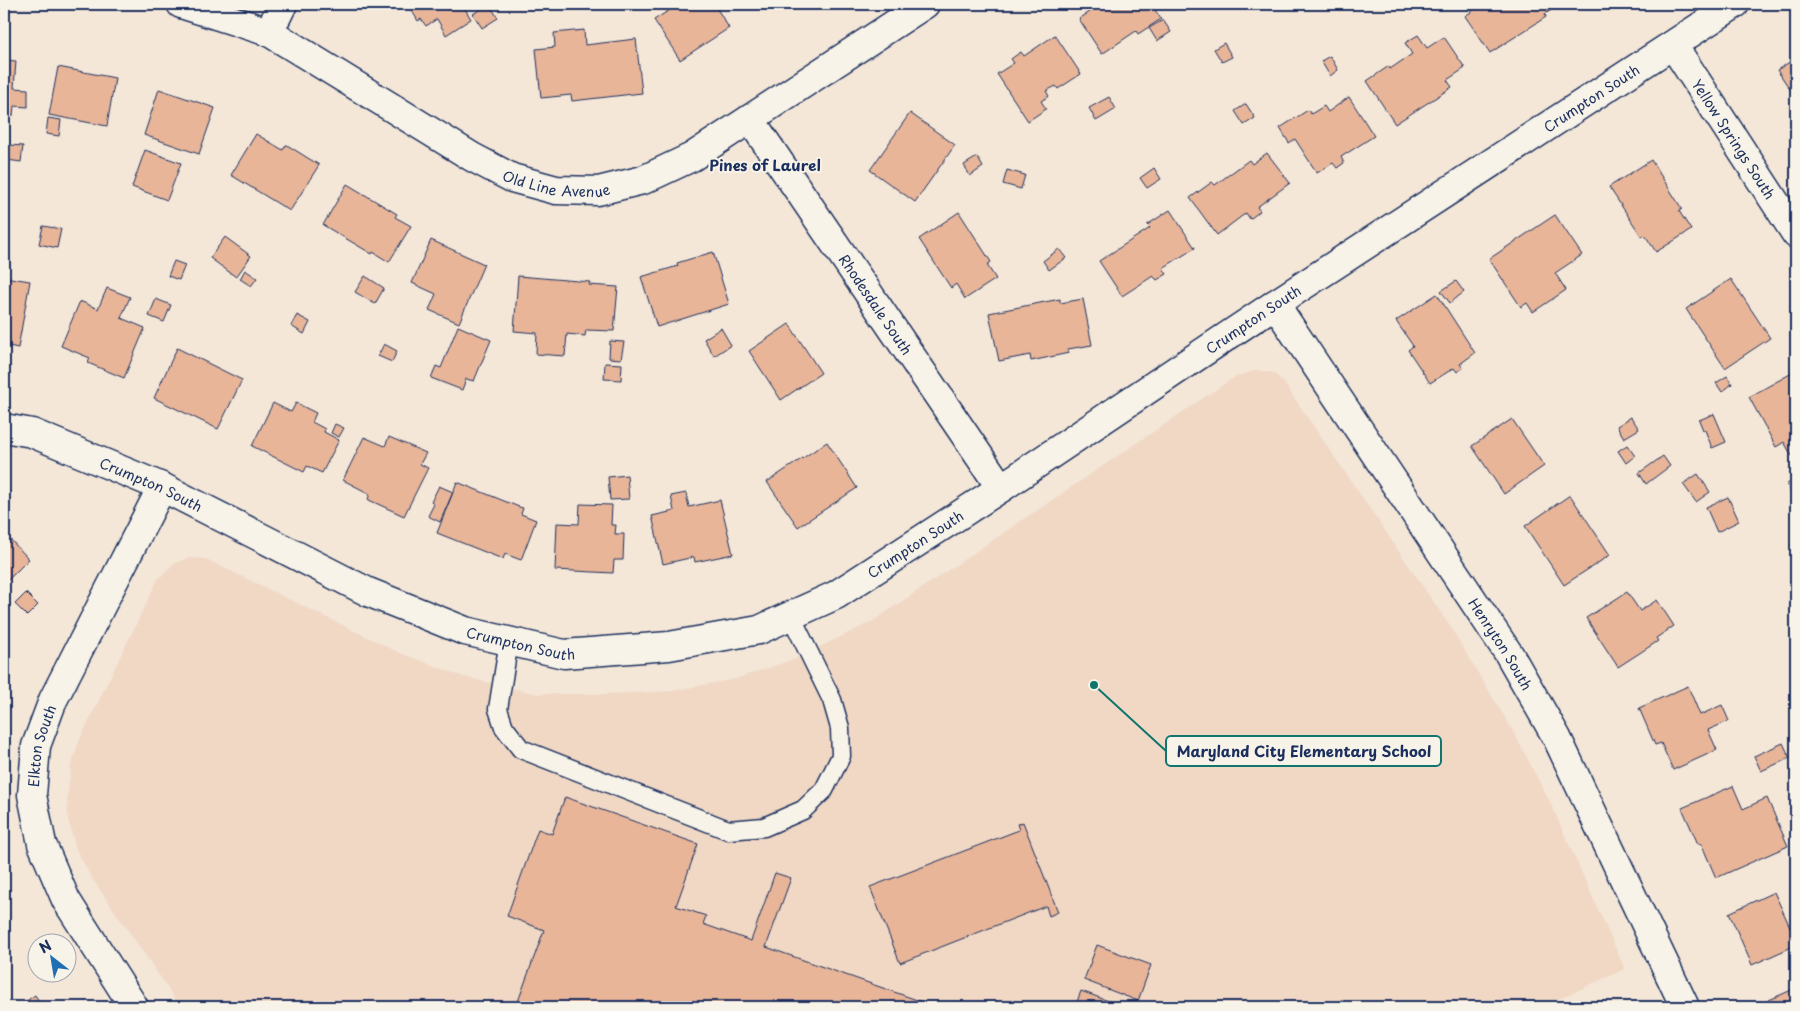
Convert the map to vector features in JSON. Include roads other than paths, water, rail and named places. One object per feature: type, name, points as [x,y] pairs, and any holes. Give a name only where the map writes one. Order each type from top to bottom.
[{"type":"street","name":"Old Line Avenue","points":[[181,4],[269,32],[472,157],[512,178],[556,190],[598,192],[642,180],[692,157],[925,4]]},
{"type":"street","points":[[269,32],[283,4]]},
{"type":"street","name":"Crumpton South","points":[[4,428],[32,433],[162,487],[368,592],[465,631],[564,654],[669,646],[759,630],[836,595],[1001,488],[1275,304],[1735,4]]},
{"type":"street","name":"Yellow Springs South","points":[[1673,46],[1796,234]]},
{"type":"street","name":"Rhodesdale South","points":[[750,119],[1001,488]]},
{"type":"street","name":"Henryton South","points":[[1275,304],[1509,654],[1557,738],[1685,1007]]},
{"type":"street","name":"Elkton South","points":[[134,1007],[66,900],[42,844],[32,795],[36,746],[53,700],[162,487]]},
{"type":"lane","points":[[509,641],[498,709],[504,727],[522,749],[728,830],[764,827],[803,810],[824,790],[841,756],[840,728],[832,700],[791,616]]},
{"type":"place","name":"Maryland City Elementary School","points":[[1094,685]]},
{"type":"district","name":"Pines of Laurel","points":[[765,164]]}]
